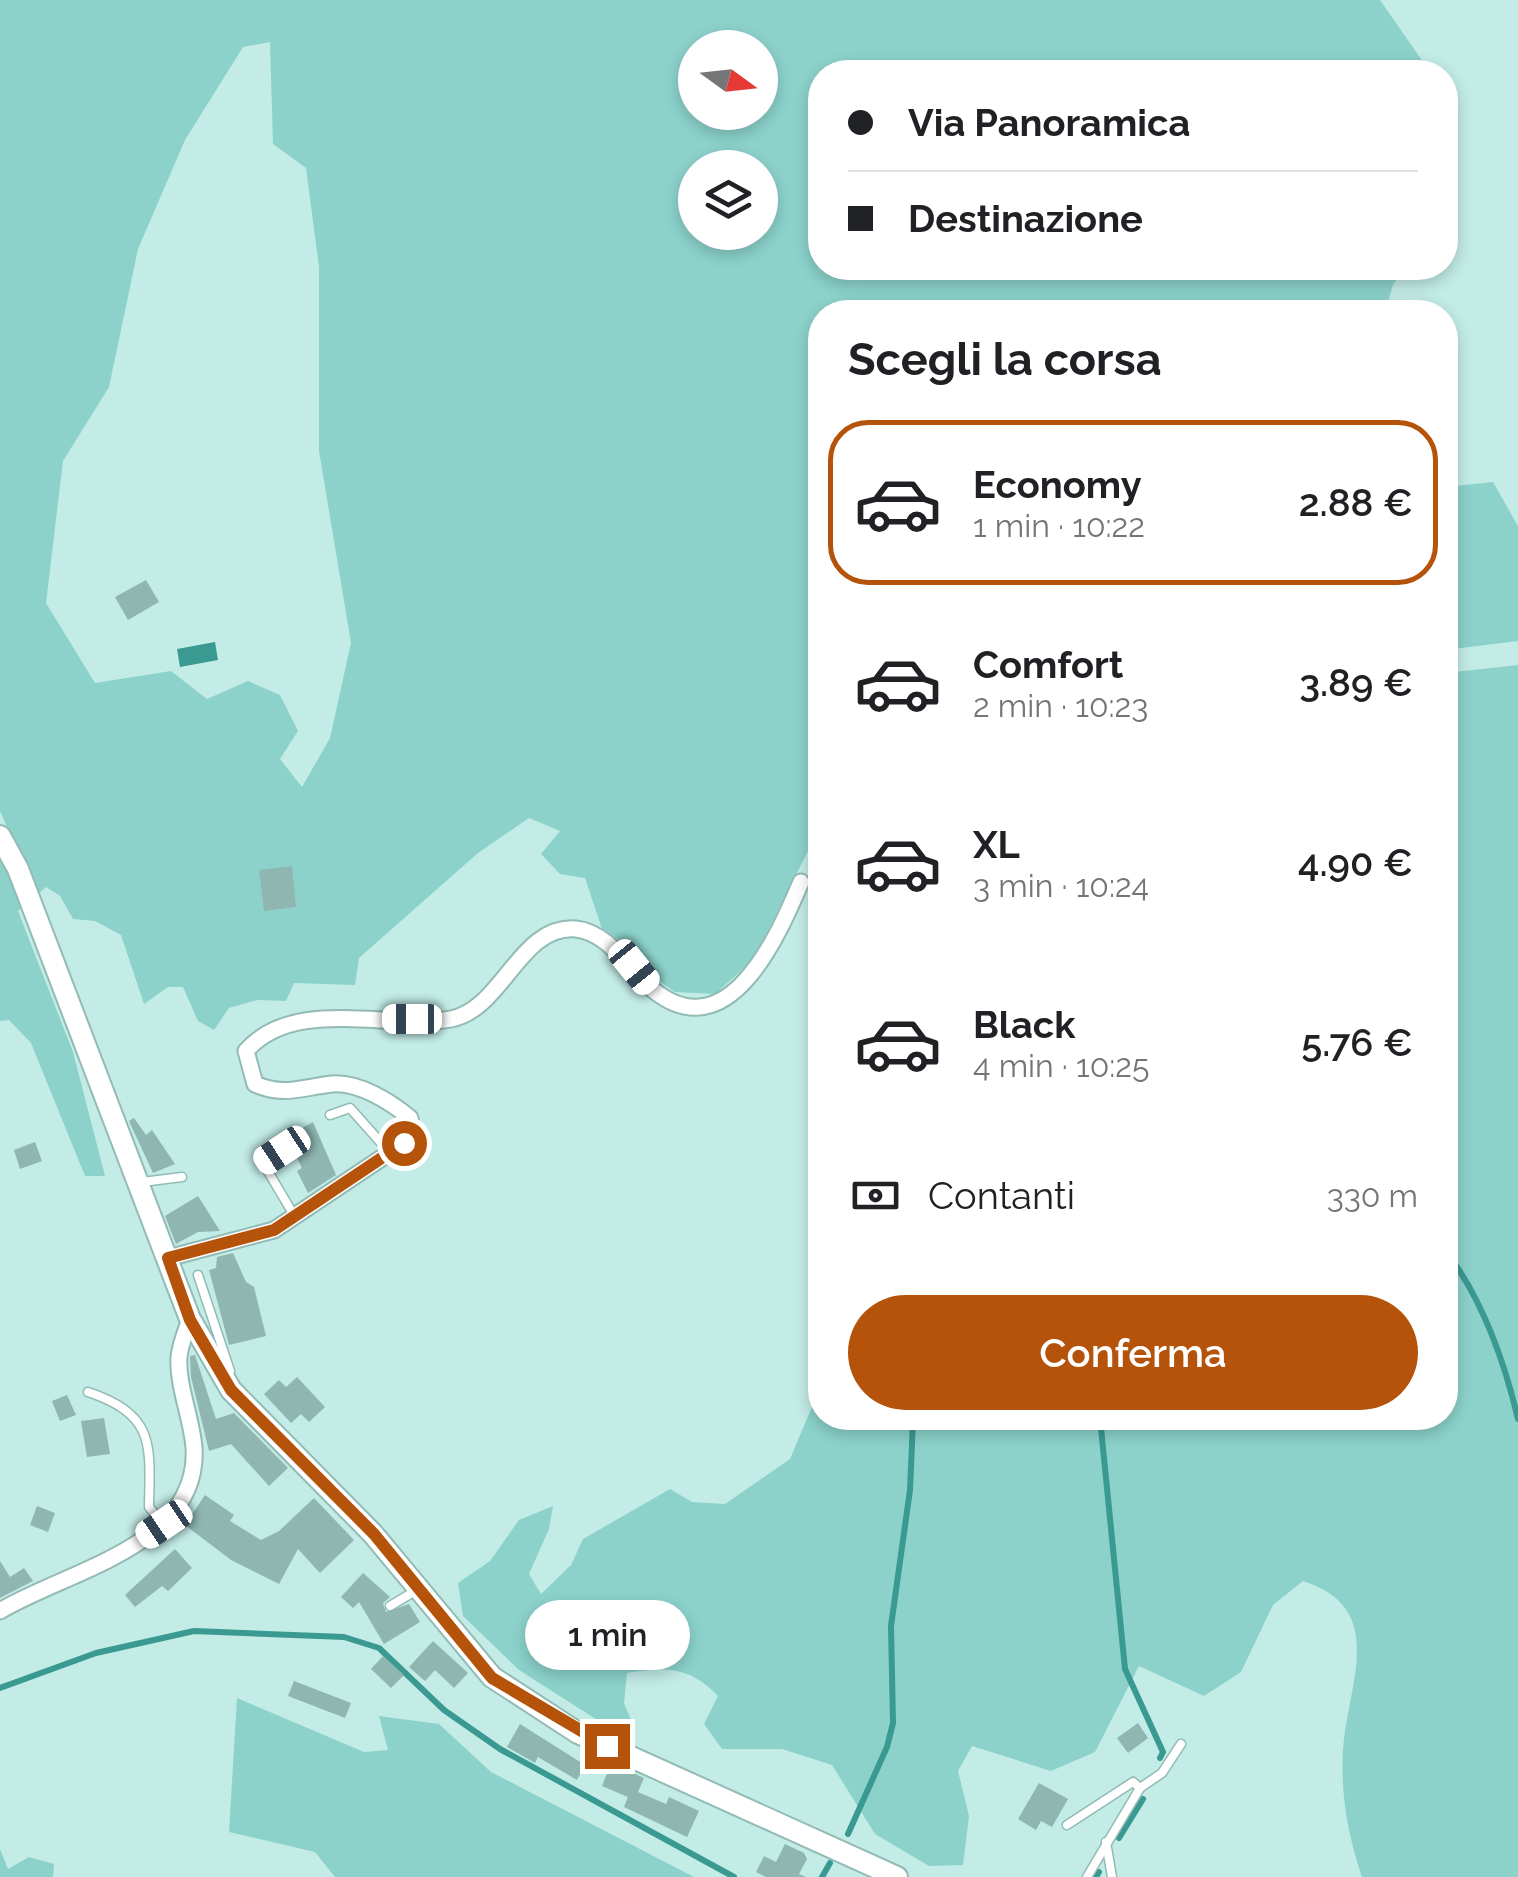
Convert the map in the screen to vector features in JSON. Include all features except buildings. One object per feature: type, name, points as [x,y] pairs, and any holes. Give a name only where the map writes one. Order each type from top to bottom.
[{"type":"main road","points":[[0,836],[18,869],[190,1320],[241,1400],[374,1534],[492,1678],[578,1733],[896,1877]]},
{"type":"street","points":[[168,1258],[274,1230],[390,1153],[412,1133],[410,1118],[398,1108],[355,1087],[334,1084],[301,1092],[271,1091],[256,1084],[246,1064],[246,1051],[269,1033],[298,1024],[342,1019],[447,1020],[466,1015],[482,1004],[530,949],[554,932],[576,929],[594,936],[634,967],[652,989],[675,1002],[698,1007],[722,1001],[745,984],[781,929],[801,882]]},
{"type":"street","points":[[0,1610],[129,1548],[164,1524],[182,1502],[194,1462],[178,1358],[190,1320]]},
{"type":"lane","points":[[330,1115],[350,1108],[390,1153]]},
{"type":"lane","points":[[282,1150],[263,1163],[295,1217]]},
{"type":"lane","points":[[139,1182],[182,1177]]},
{"type":"lane","points":[[198,1275],[241,1400]]},
{"type":"lane","points":[[88,1392],[114,1400],[139,1422],[152,1444],[150,1507],[164,1524]]},
{"type":"lane","points":[[390,1606],[419,1589]]},
{"type":"lane","points":[[1087,1877],[1140,1788],[1162,1772],[1181,1744]]},
{"type":"lane","points":[[1067,1825],[1133,1782],[1140,1788]]},
{"type":"lane","points":[[1106,1842],[1112,1877]]},
{"type":"shaded area","points":[[0,0],[1380,0],[1422,60],[808,60],[808,280],[1397,280],[1389,300],[808,300],[808,851],[753,960],[715,994],[675,992],[653,977],[627,945],[602,929],[585,878],[560,874],[541,854],[560,831],[529,818],[478,853],[359,958],[355,985],[294,983],[286,1001],[257,1000],[229,1008],[214,1030],[198,1021],[183,987],[168,987],[144,1004],[121,935],[95,921],[73,919],[60,896],[46,887],[37,895],[0,811]],"holes":[[[270,42],[273,144],[306,168],[319,267],[319,451],[351,643],[330,738],[302,787],[280,759],[298,731],[280,695],[248,681],[207,699],[171,671],[95,683],[46,603],[63,461],[109,387],[138,249],[185,140],[243,47]]]},
{"type":"shaded area","points":[[1493,482],[1518,526],[1518,641],[1458,648],[1458,486]]},
{"type":"shaded area","points":[[215,642],[218,660],[180,667],[177,649]]},
{"type":"shaded area","points":[[1518,665],[1518,1877],[1362,1877],[1348,1827],[1343,1775],[1344,1739],[1356,1669],[1354,1626],[1345,1608],[1329,1593],[1303,1581],[1273,1605],[1241,1672],[1204,1696],[1139,1666],[1095,1752],[1051,1771],[972,1746],[958,1771],[969,1816],[963,1865],[929,1866],[875,1834],[832,1765],[782,1749],[722,1749],[704,1724],[718,1696],[688,1674],[666,1670],[627,1673],[624,1703],[634,1727],[605,1725],[519,1670],[463,1616],[458,1583],[490,1561],[519,1520],[553,1506],[549,1529],[529,1574],[541,1594],[571,1565],[583,1539],[670,1489],[692,1502],[725,1504],[790,1459],[808,1416],[808,1430],[1458,1430],[1458,672]]},
{"type":"shaded area","points":[[0,850],[24,905],[18,911],[73,1052],[105,1176],[85,1176],[31,1043],[9,1020],[0,1021]]},
{"type":"shaded area","points":[[237,1698],[364,1752],[388,1750],[379,1716],[439,1724],[491,1772],[694,1877],[335,1877],[315,1852],[229,1832]]},
{"type":"shaded area","points":[[0,1849],[8,1869],[29,1857],[54,1864],[53,1877],[0,1877]]},
{"type":"waterway","points":[[1458,1269],[1490,1330],[1518,1419]]},
{"type":"waterway","points":[[848,1834],[887,1747],[893,1723],[891,1626],[910,1490],[913,1430]]},
{"type":"waterway","points":[[1101,1430],[1125,1669],[1163,1752],[1160,1758]]},
{"type":"waterway","points":[[0,1688],[96,1653],[194,1631],[344,1637],[379,1648],[444,1710],[500,1749],[734,1877]]},
{"type":"waterway","points":[[1119,1838],[1143,1799]]},
{"type":"waterway","points":[[822,1877],[830,1863]]},
{"type":"waterway","points":[[1096,1877],[1099,1872]]},
{"type":"route","points":[[404,1143],[274,1230],[168,1258],[190,1320],[231,1390],[374,1534],[492,1678],[578,1733],[607,1746]]}]
